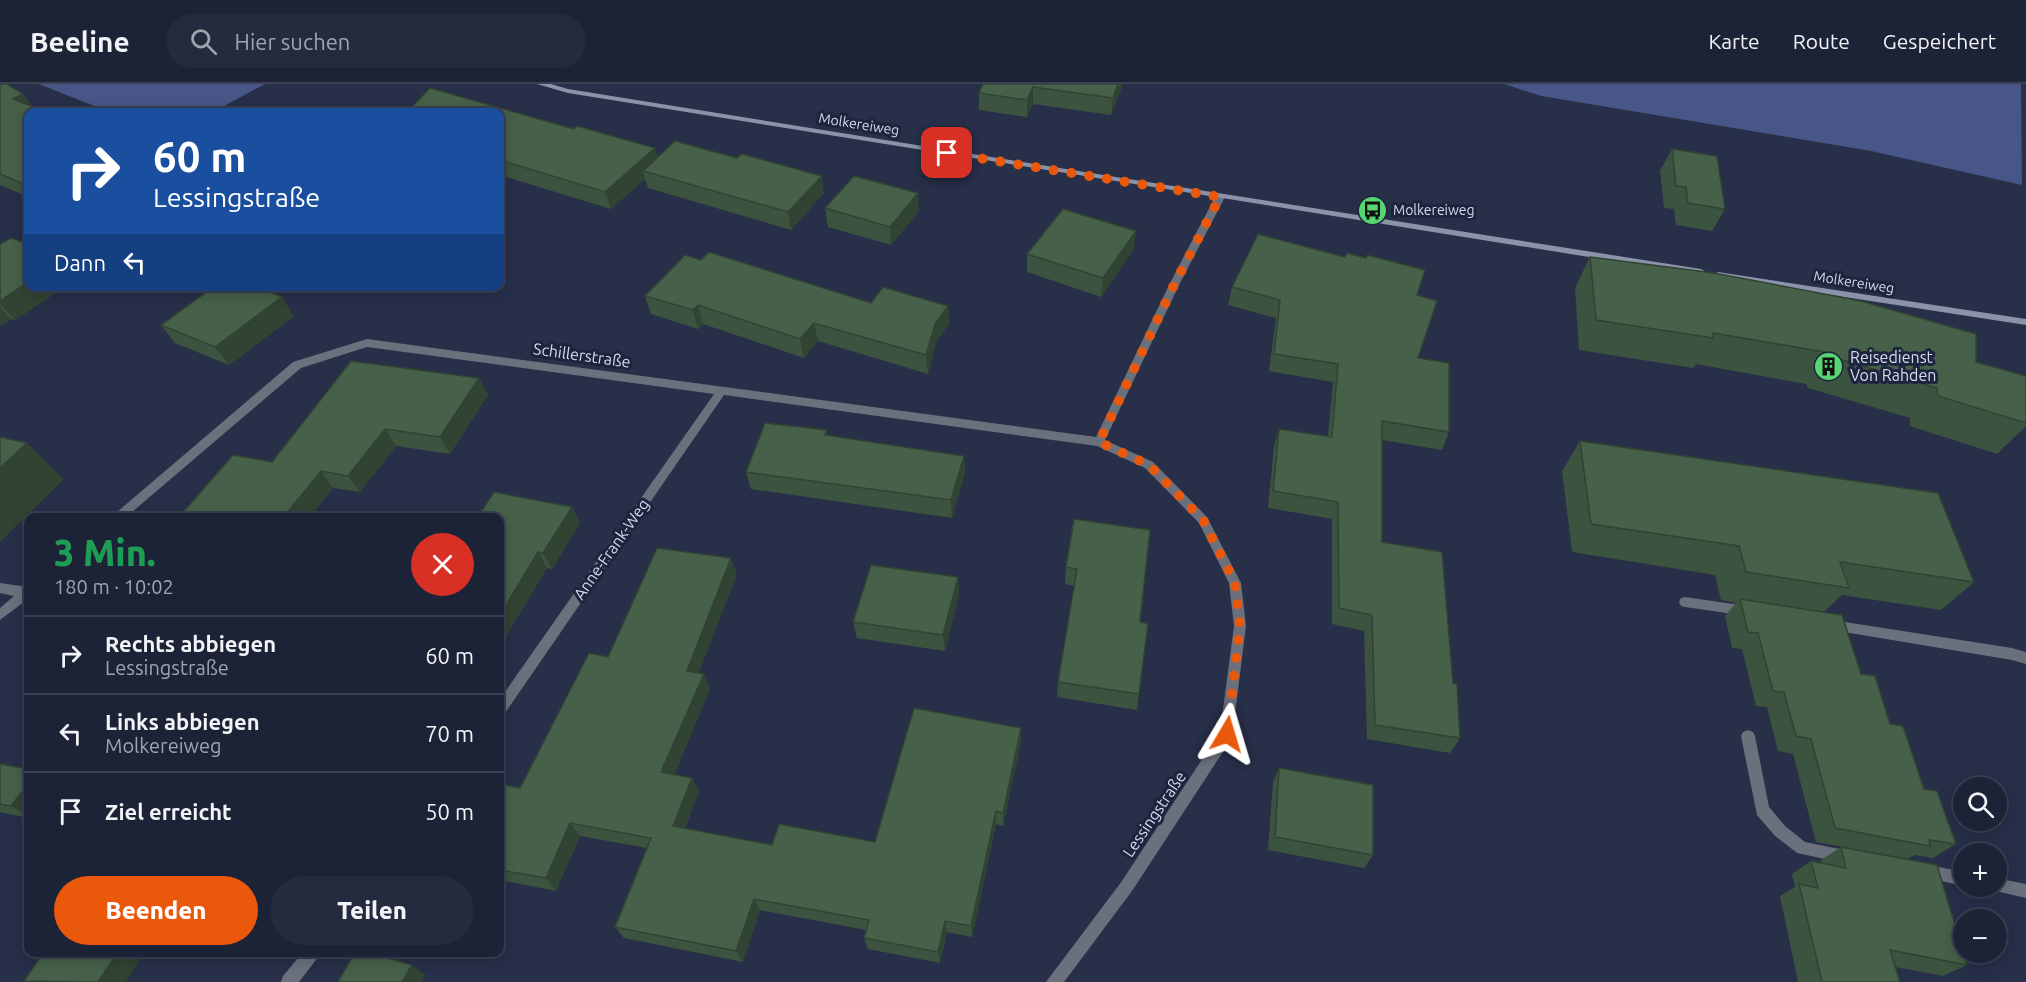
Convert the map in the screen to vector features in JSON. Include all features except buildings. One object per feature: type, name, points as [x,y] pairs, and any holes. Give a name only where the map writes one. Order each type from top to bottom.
[{"type":"main road","name":"Molkereiweg","points":[[541,84],[568,91],[1220,197],[2026,322]]},
{"type":"street","points":[[1099,442],[1175,283],[1220,197]]},
{"type":"street","name":"Schillerstraße","points":[[122,513],[297,365],[367,343],[1099,442]]},
{"type":"street","name":"Anne-Frank-Weg","points":[[504,703],[722,390]]},
{"type":"street","name":"Lessingstraße","points":[[1054,982],[1126,885],[1227,734],[1240,626],[1235,583],[1203,520],[1149,465],[1099,442]]},
{"type":"street","points":[[0,588],[24,591]]},
{"type":"street","points":[[0,615],[24,595]]},
{"type":"street","points":[[1685,602],[1763,614]]},
{"type":"street","points":[[1818,623],[2026,658]]},
{"type":"street","points":[[1748,736],[1762,810],[1780,831],[1802,848],[1860,859]]},
{"type":"street","points":[[1906,868],[1953,877]]},
{"type":"street","points":[[2007,887],[2026,891]]},
{"type":"street","points":[[289,982],[310,957]]},
{"type":"shaded area","points":[[39,84],[265,84],[220,108],[99,108]]},
{"type":"shaded area","points":[[1504,84],[2021,84],[2022,185],[1871,151],[1541,96]]},
{"type":"place","name":"Molkereiweg","points":[[1372,210]]},
{"type":"place","name":"Reisedienst Von Rahden","points":[[1829,366]]},
{"type":"route","points":[[947,153],[1220,197],[1175,283],[1099,442],[1149,465],[1203,520],[1235,583],[1240,626],[1227,734]]}]
